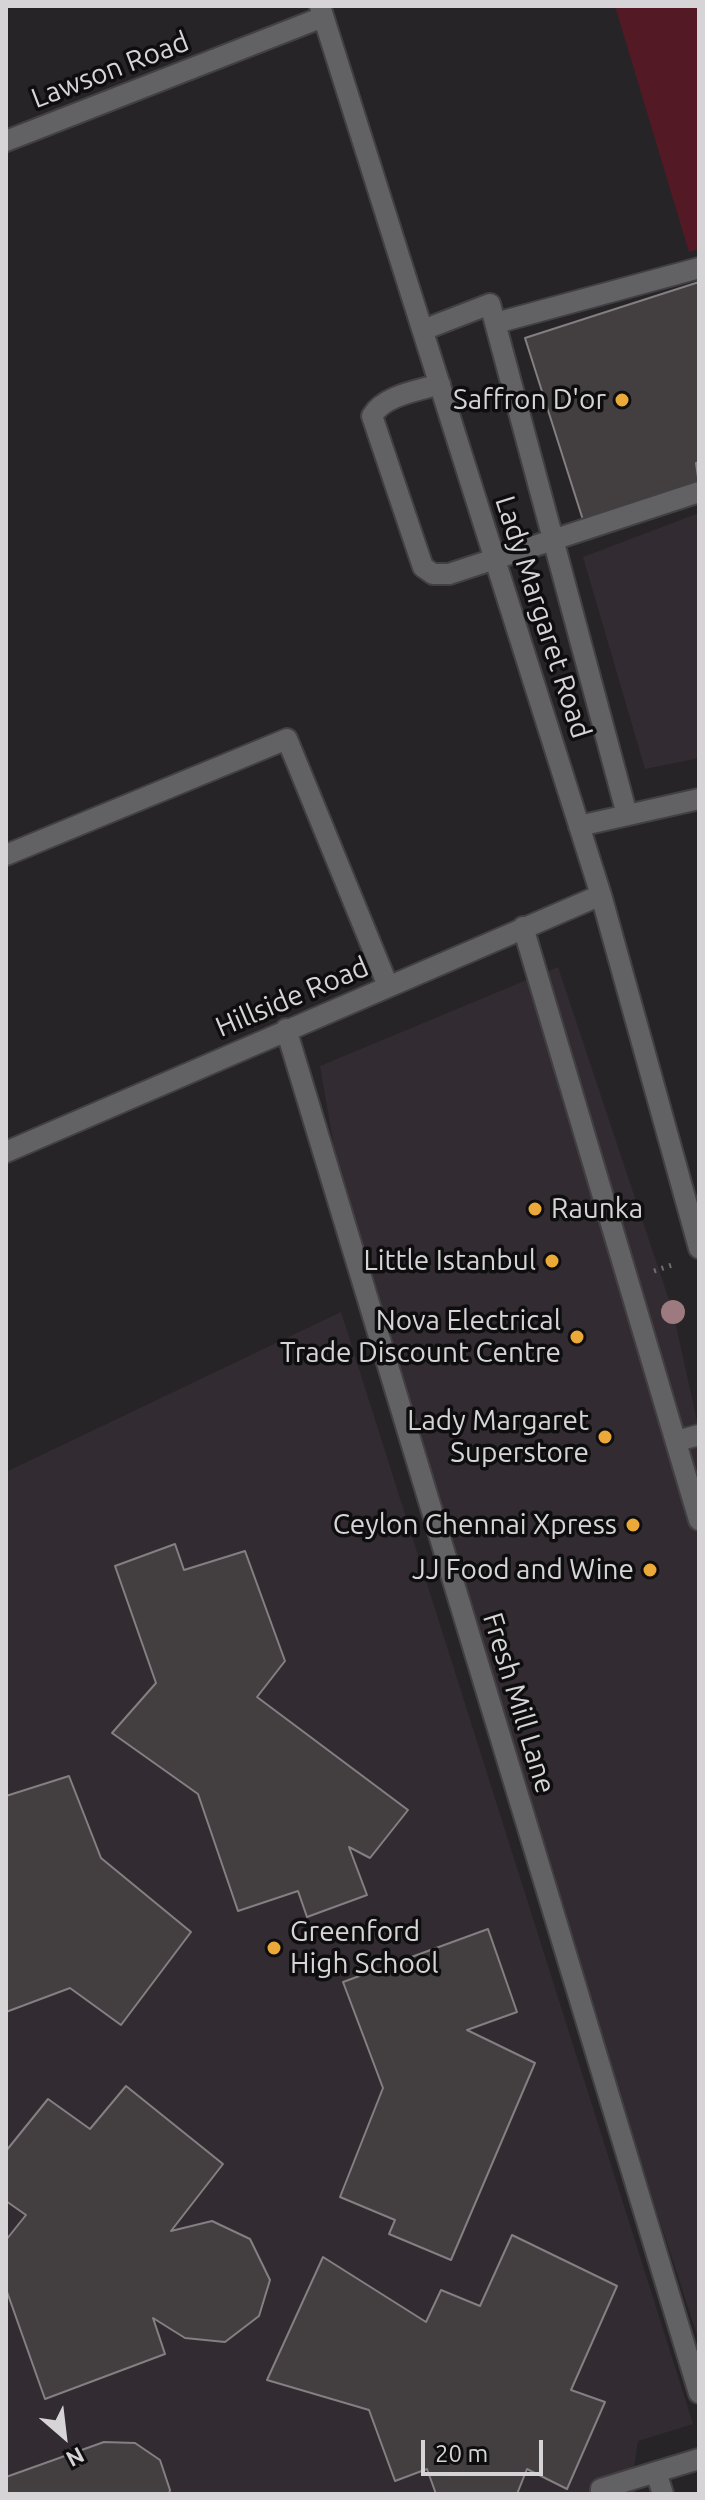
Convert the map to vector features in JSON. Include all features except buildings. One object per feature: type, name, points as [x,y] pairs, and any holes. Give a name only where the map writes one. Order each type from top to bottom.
[{"type":"street","name":"Lawson Road","points":[[6,141],[322,11]]},
{"type":"street","name":"Lady Margaret Road","points":[[322,11],[601,895],[692,1255]]},
{"type":"street","points":[[496,323],[699,268]]},
{"type":"street","points":[[423,330],[490,304],[627,815]]},
{"type":"street","points":[[440,384],[377,407],[372,416],[423,567],[433,574],[449,574],[699,492]]},
{"type":"street","points":[[6,855],[287,739],[388,986]]},
{"type":"street","points":[[579,826],[699,799]]},
{"type":"street","name":"Hillside Road","points":[[6,1152],[601,895]]},
{"type":"street","points":[[523,927],[699,1520]]},
{"type":"street","name":"Fresh Mill Lane","points":[[286,1029],[699,2393]]},
{"type":"street","points":[[677,1441],[699,1435]]},
{"type":"street","points":[[601,2494],[601,2489],[699,2459]]},
{"type":"street","points":[[656,2472],[663,2494]]},
{"type":"path","points":[[629,1278],[692,1255]]},
{"type":"shaded area","points":[[615,6],[699,6],[699,249],[689,252]]},
{"type":"shaded area","points":[[699,513],[699,758],[645,769],[583,557]]},
{"type":"shaded area","points":[[558,967],[673,1312],[699,1430],[699,2341],[361,1303],[320,1066]]},
{"type":"shaded area","name":"Greenford High School","points":[[341,1312],[693,2424],[638,2441],[632,2479],[637,2494],[6,2494],[6,1472]]},
{"type":"place","name":"Saffron D'or","points":[[622,400]]},
{"type":"place","name":"Raunka","points":[[535,1209]]},
{"type":"place","name":"Little Istanbul","points":[[552,1261]]},
{"type":"place","name":"Nova Electrical Trade Discount Centre","points":[[577,1337]]},
{"type":"place","name":"Lady Margaret Superstore","points":[[605,1437]]},
{"type":"place","name":"Ceylon Chennai Xpress","points":[[633,1525]]},
{"type":"place","name":"JJ Food and Wine","points":[[650,1570]]},
{"type":"place","name":"Greenford High School","points":[[274,1948]]}]
